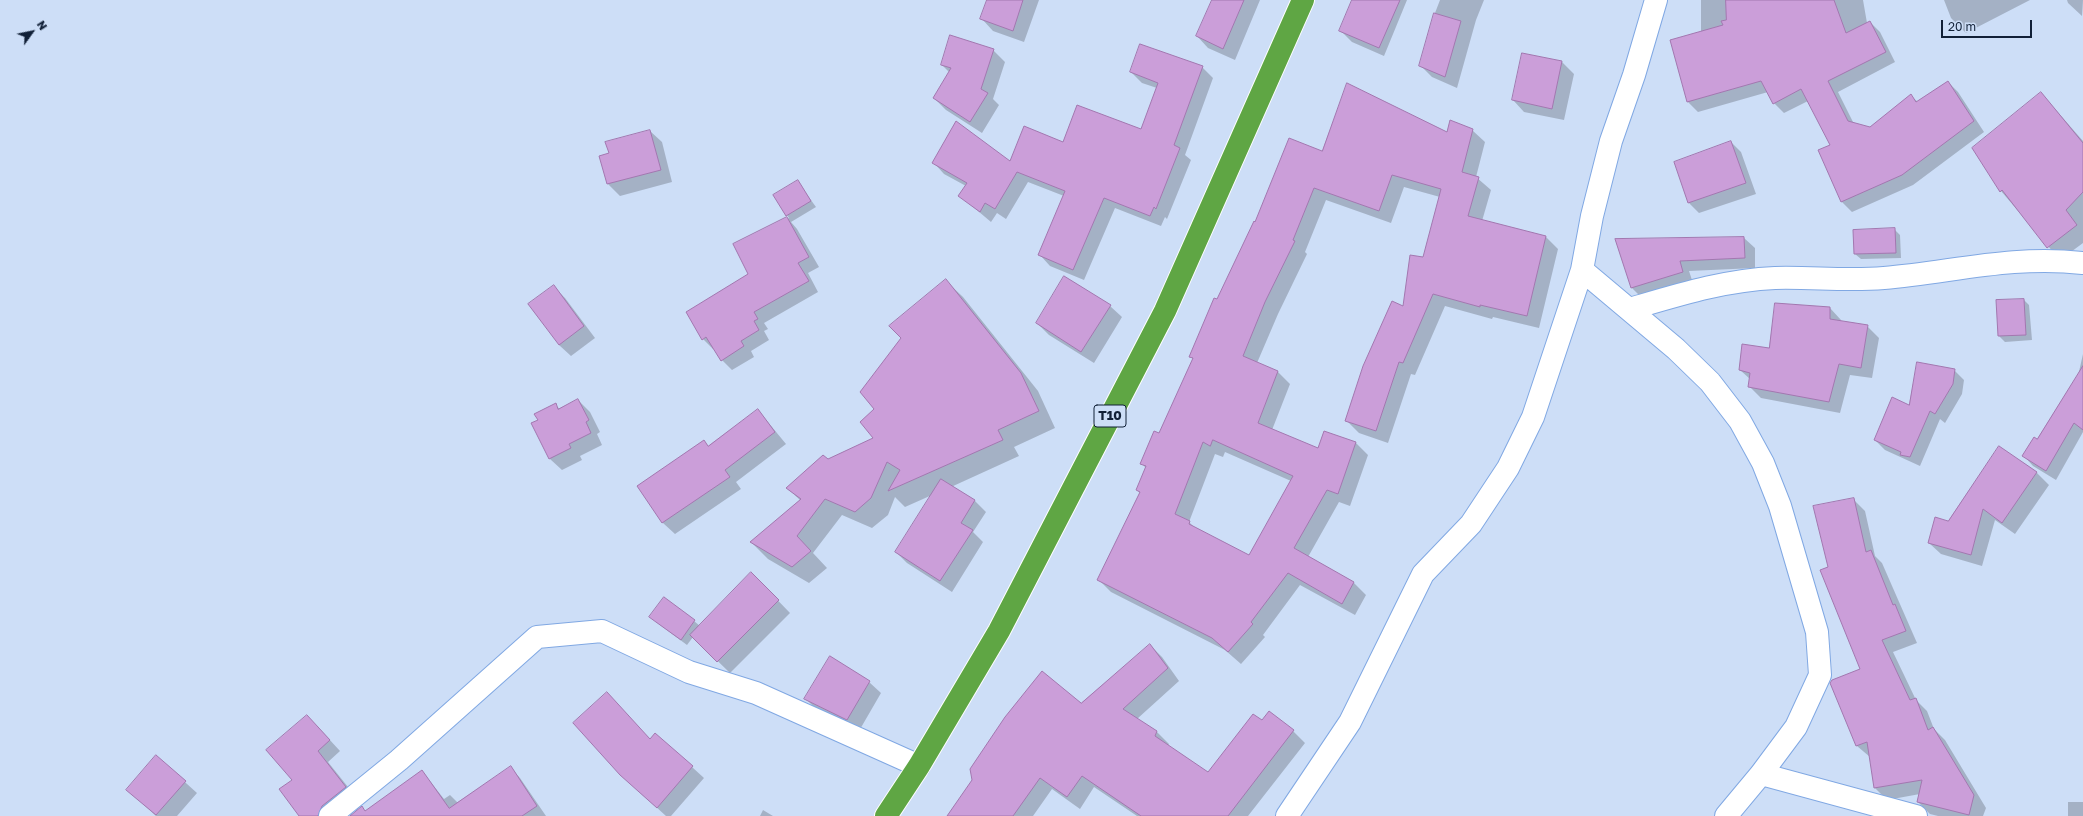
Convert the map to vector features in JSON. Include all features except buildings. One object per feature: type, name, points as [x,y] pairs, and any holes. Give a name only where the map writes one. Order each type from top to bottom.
[{"type":"highway","name":"T10","points":[[886,816],[919,766],[999,631],[1165,311],[1303,0]]},
{"type":"street","points":[[1287,816],[1350,722],[1423,574],[1471,524],[1508,468],[1533,417],[1582,270],[1592,216],[1611,141],[1634,75],[1656,0]]},
{"type":"street","points":[[1630,309],[1694,290],[1732,282],[1774,278],[1884,278],[2005,262],[2052,259],[2083,263]]},
{"type":"street","points":[[1582,270],[1676,349],[1710,382],[1740,421],[1763,463],[1780,506],[1817,632],[1820,675],[1796,727],[1761,774],[1726,816]]},
{"type":"street","points":[[330,816],[399,760],[536,637],[602,631],[689,672],[756,693],[919,766]]},
{"type":"street","points":[[1761,774],[1916,816]]}]
